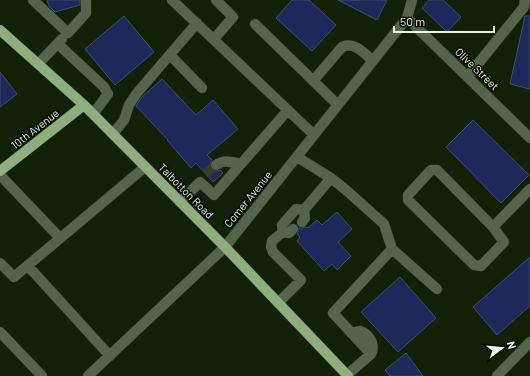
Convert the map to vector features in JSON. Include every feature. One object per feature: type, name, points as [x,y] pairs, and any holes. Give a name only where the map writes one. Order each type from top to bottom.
[{"type":"main road","name":"Talbotton Road","points":[[0,30],[93,114],[225,247],[347,376]]},
{"type":"main road","name":"10th Avenue","points":[[0,171],[84,106]]},
{"type":"street","points":[[33,0],[68,34]]},
{"type":"street","points":[[38,64],[86,14],[86,0]]},
{"type":"street","points":[[172,0],[314,135]]},
{"type":"street","points":[[214,39],[233,18],[216,0]]},
{"type":"street","points":[[407,18],[412,0]]},
{"type":"street","points":[[468,76],[524,6],[525,0]]},
{"type":"street","name":"Comer Avenue","points":[[88,376],[225,247],[407,18]]},
{"type":"street","name":"Olive Street","points":[[407,18],[530,138]]},
{"type":"street","points":[[113,134],[124,120],[129,105],[137,93],[197,23]]},
{"type":"street","points":[[256,24],[338,105]]},
{"type":"street","points":[[58,44],[104,87],[108,94],[93,114]]},
{"type":"street","points":[[313,81],[342,47],[347,44],[353,45],[373,61]]},
{"type":"street","points":[[170,55],[202,88]]},
{"type":"street","points":[[180,202],[203,178],[214,195],[288,110]]},
{"type":"street","points":[[297,157],[331,178],[384,224],[392,249],[437,289]]},
{"type":"street","points":[[216,164],[219,162],[228,161],[241,164]]},
{"type":"street","points":[[0,263],[14,277],[145,167]]},
{"type":"street","points":[[431,170],[437,170],[494,226],[504,242],[481,266],[474,265],[408,200],[408,195],[431,170]]},
{"type":"street","points":[[0,175],[60,238]]},
{"type":"street","points":[[302,222],[305,218],[304,210],[331,178]]},
{"type":"street","points":[[494,226],[530,189]]},
{"type":"street","points":[[283,232],[282,225],[296,209],[304,210]]},
{"type":"street","points":[[278,303],[304,283],[273,252],[271,247],[272,241],[283,232],[290,232],[294,229]]},
{"type":"street","points":[[347,376],[371,354],[333,313],[392,249]]},
{"type":"street","points":[[28,266],[110,356]]},
{"type":"street","points":[[0,332],[42,376]]},
{"type":"street","points":[[497,376],[530,342]]},
{"type":"building","points":[[47,0],[80,0],[80,5],[55,12],[49,6]]},
{"type":"building","points":[[292,0],[309,0],[336,25],[312,51],[276,18]]},
{"type":"building","points":[[338,0],[387,0],[377,20]]},
{"type":"building","points":[[429,0],[443,0],[461,17],[447,32],[422,8]]},
{"type":"building","points":[[124,16],[154,52],[115,85],[85,49]]},
{"type":"building","points":[[525,16],[530,16],[530,89],[510,84]]},
{"type":"building","points":[[0,72],[17,94],[0,107]]},
{"type":"building","points":[[162,79],[196,115],[213,100],[238,129],[207,155],[212,160],[210,165],[211,169],[216,171],[220,170],[223,173],[213,182],[196,163],[191,168],[168,140],[136,106],[141,98]]},
{"type":"building","points":[[473,120],[529,175],[501,203],[446,147]]},
{"type":"building","points":[[337,212],[352,229],[338,242],[351,256],[337,270],[332,264],[324,271],[297,241],[300,237],[297,234],[299,228],[308,228],[317,220],[322,225]]},
{"type":"building","points":[[530,257],[530,306],[497,335],[473,307]]},
{"type":"building","points":[[400,277],[436,318],[398,352],[361,312]]},
{"type":"building","points":[[406,353],[423,376],[390,376],[385,370]]},
{"type":"tunnel","points":[[205,174],[216,165]]}]
